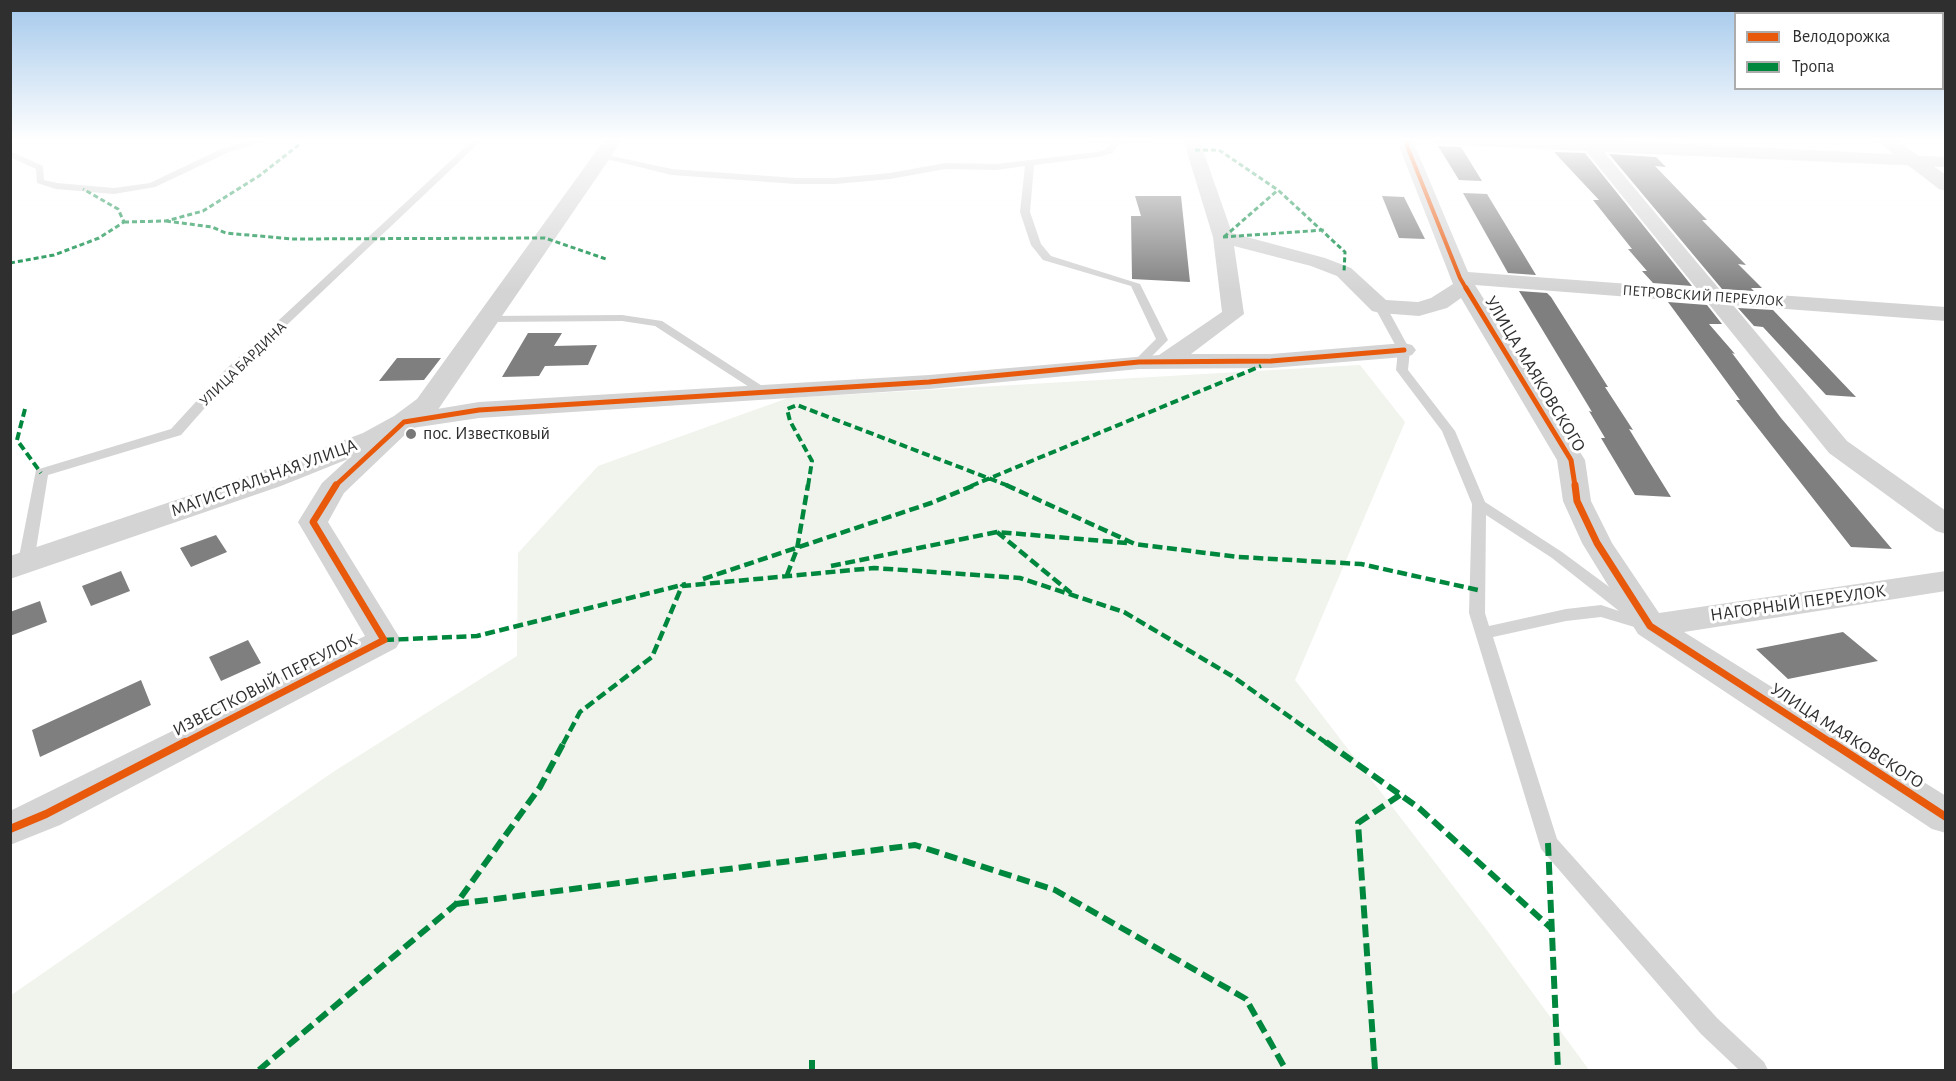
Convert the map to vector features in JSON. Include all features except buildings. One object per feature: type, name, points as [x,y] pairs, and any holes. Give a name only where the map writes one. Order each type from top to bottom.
[{"type":"street","name":"МАГИСТРАЛЬНАЯ УЛИЦА","points":[[18,565],[270,478],[373,439],[404,422],[427,405],[579,189]]},
{"type":"street","points":[[1166,361],[1233,314],[1223,237],[1209,189]]},
{"type":"street","name":"УЛИЦА МАЯКОВСКОГО","points":[[1425,189],[1462,282],[1571,460],[1576,501],[1597,543],[1650,626],[1946,817]]},
{"type":"street","points":[[1625,189],[1838,447],[1946,525]]},
{"type":"street","points":[[1223,237],[1318,262],[1344,272],[1380,306],[1419,309],[1439,303],[1462,282]]},
{"type":"street","name":"ПЕТРОВСКИЙ ПЕРЕУЛОК","points":[[1462,282],[1946,314]]},
{"type":"street","points":[[404,422],[479,410],[929,382],[1139,362],[1271,361],[1404,350]]},
{"type":"street","name":"ИЗВЕСТКОВЫЙ ПЕРЕУЛОК","points":[[10,828],[46,814],[384,640],[314,522],[332,489],[404,422]]},
{"type":"street","points":[[1871,471],[1946,542]]},
{"type":"street","name":"НАГОРНЫЙ ПЕРЕУЛОК","points":[[1650,626],[1946,581]]},
{"type":"lane","points":[[96,189],[124,189]]},
{"type":"lane","name":"УЛИЦА БАРДИНА","points":[[18,565],[41,473],[176,432],[228,374],[426,189]]},
{"type":"lane","points":[[1027,189],[1025,212],[1036,245],[1047,258],[1135,284],[1162,340],[1139,362]]},
{"type":"lane","points":[[1380,306],[1404,350],[1402,370],[1448,431],[1479,504],[1477,613],[1548,843],[1709,1026],[1756,1071]]},
{"type":"lane","points":[[488,319],[622,318],[658,323],[767,393]]},
{"type":"lane","points":[[1479,504],[1557,555],[1650,626]]},
{"type":"lane","points":[[1483,633],[1566,615],[1601,611],[1650,626]]},
{"type":"shaded area","points":[[1360,365],[1405,422],[1295,680],[1486,929],[1589,1070],[11,1070],[10,996],[333,772],[517,656],[518,553],[598,466],[788,398]]},
{"type":"marked path","points":[[10,263],[54,255],[99,238],[124,222],[118,209],[84,189]]},
{"type":"marked path","points":[[124,222],[166,221],[203,211],[237,189]]},
{"type":"marked path","points":[[1277,189],[1345,252],[1344,272]]},
{"type":"marked path","points":[[1224,237],[1278,190]]},
{"type":"marked path","points":[[166,221],[212,227],[226,233],[292,239],[545,238],[606,259]]},
{"type":"marked path","points":[[1223,237],[1324,230]]},
{"type":"marked path","points":[[703,579],[931,503],[1261,366]]},
{"type":"marked path","points":[[787,575],[797,549],[812,461],[790,421],[787,409],[797,405],[991,478],[1135,544],[1238,557],[1361,564],[1478,590]]},
{"type":"marked path","points":[[25,409],[17,440],[41,473]]},
{"type":"marked path","points":[[997,532],[1071,593]]},
{"type":"marked path","points":[[831,566],[997,532],[1127,543]]},
{"type":"marked path","points":[[259,1070],[456,904],[540,787],[580,712],[652,657],[682,586],[874,568],[1020,578],[1124,612],[1232,676],[1419,808],[1552,929]]},
{"type":"marked path","points":[[384,640],[477,636],[686,584]]},
{"type":"marked path","points":[[1375,1070],[1358,823],[1400,795]]},
{"type":"marked path","points":[[1548,843],[1558,1070]]},
{"type":"marked path","points":[[456,904],[915,845],[1055,890],[1246,999],[1286,1070]]},
{"type":"marked path","points":[[812,1060],[812,1070]]},
{"type":"cycle path","points":[[1424,189],[1460,278],[1571,460],[1577,501],[1597,543],[1650,626],[1946,817]]},
{"type":"cycle path","points":[[10,829],[46,814],[384,640],[313,522],[332,489],[404,422],[479,410],[929,382],[1139,362],[1271,361],[1404,350]]},
{"type":"place","name":"пос. Известковый","points":[[411,434]]}]
